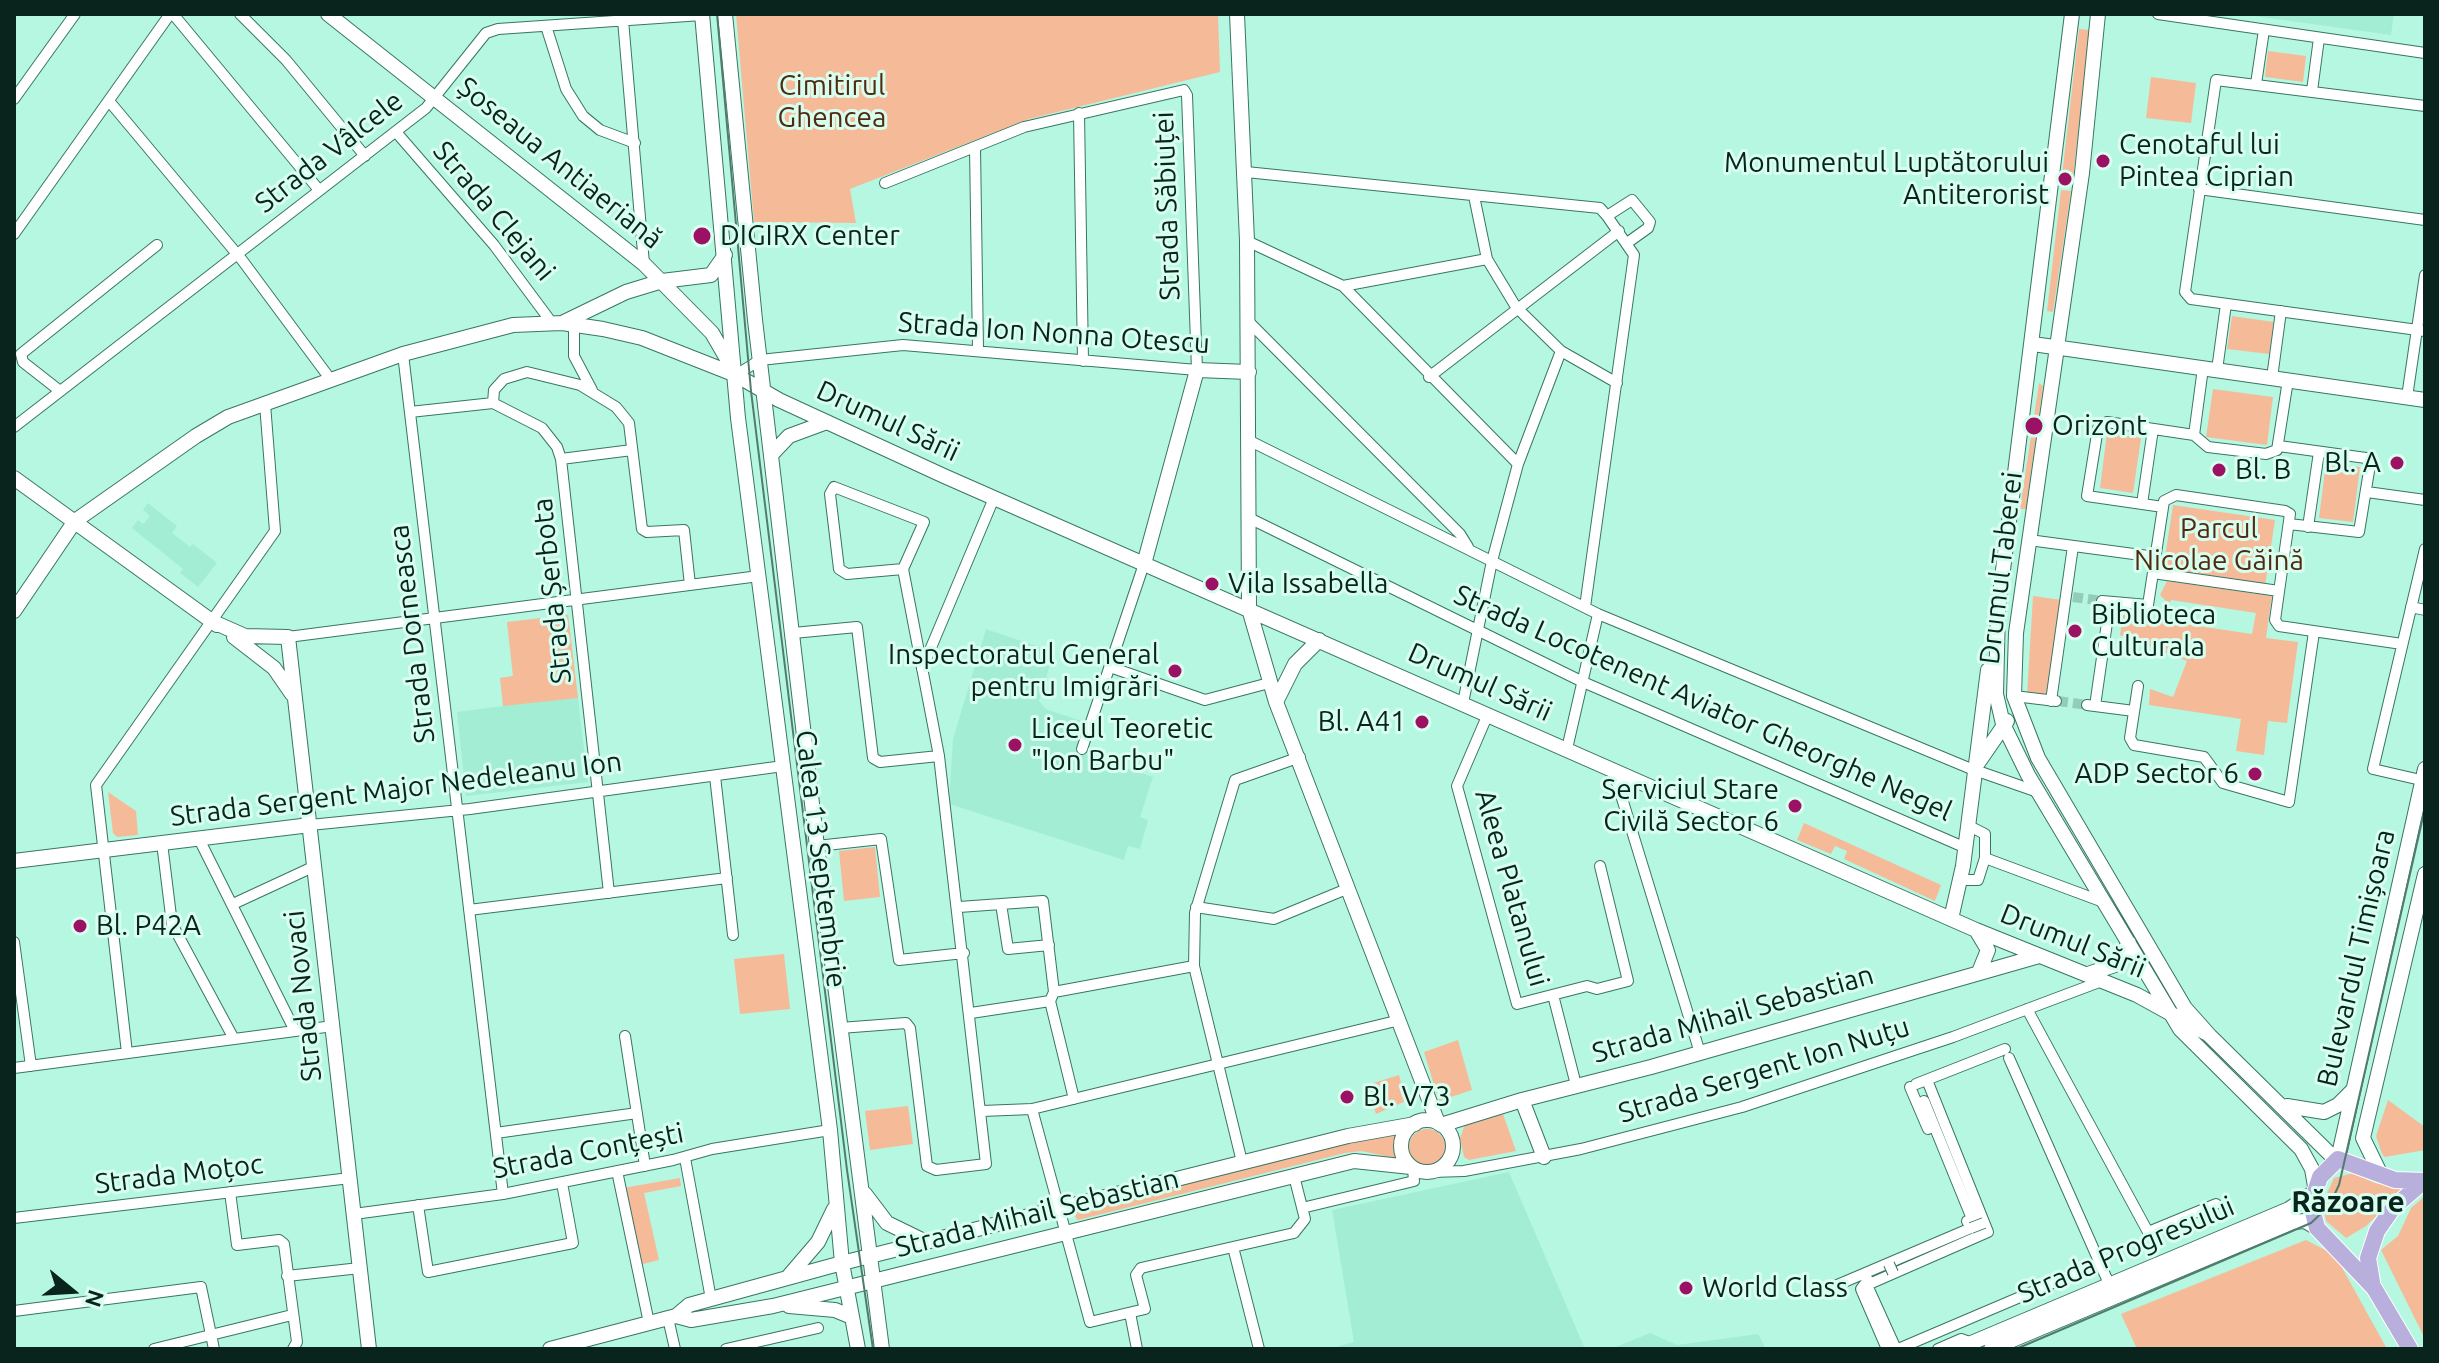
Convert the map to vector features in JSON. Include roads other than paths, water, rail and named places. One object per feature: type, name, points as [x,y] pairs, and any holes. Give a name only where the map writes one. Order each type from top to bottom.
[{"type":"main road","name":"Șoseaua Antiaeriană","points":[[328,14],[644,264],[717,340],[736,375]]},
{"type":"main road","name":"Calea 13 Septembrie","points":[[725,14],[763,391],[817,846],[882,1349]]},
{"type":"main road","points":[[1237,14],[1237,65],[1246,172],[1249,609],[1276,702],[1300,757],[1349,888],[1400,1020],[1432,1103],[1440,1124],[1450,1134],[1453,1150],[1445,1165],[1431,1172],[1412,1167],[1401,1144],[1432,1103]]},
{"type":"main road","name":"Drumul Taberei","points":[[2072,14],[1998,610],[1994,675],[2003,724],[2038,792],[2191,1044],[2301,1149],[2312,1169],[2314,1190]]},
{"type":"main road","name":"Drumul Taberei","points":[[2098,14],[2082,173],[2014,649],[2014,696],[2038,758],[2163,974],[2206,1033]]},
{"type":"main road","name":"Calea 13 Septembrie","points":[[702,15],[736,375],[759,576],[830,1130],[842,1263],[858,1349]]},
{"type":"main road","points":[[14,611],[75,521],[213,425],[403,354],[513,325],[563,323],[613,297],[662,281],[711,275],[725,254]]},
{"type":"main road","name":"Drumul Sării","points":[[563,323],[642,338],[736,375],[827,422],[994,498],[1976,930],[2102,981],[2170,1012],[2206,1033]]},
{"type":"main road","points":[[2033,344],[2425,400]]},
{"type":"main road","points":[[1144,564],[1197,370]]},
{"type":"main road","name":"Strada Ion Nonna Otescu","points":[[1197,370],[1249,372]]},
{"type":"main road","points":[[771,455],[789,436],[827,422]]},
{"type":"main road","points":[[14,478],[274,668],[296,702]]},
{"type":"main road","points":[[2011,514],[2033,517]]},
{"type":"main road","points":[[1951,919],[1961,880],[1979,772],[1998,610]]},
{"type":"main road","points":[[211,621],[245,636],[288,637]]},
{"type":"main road","name":"Strada Novaci","points":[[288,637],[369,1349]]},
{"type":"main road","points":[[1276,702],[1295,664],[1319,640]]},
{"type":"main road","points":[[1979,772],[2003,724],[2018,712]]},
{"type":"main road","name":"Bulevardul Timișoara","points":[[2337,1160],[2424,777]]},
{"type":"main road","name":"Strada Sergent Major Nedeleanu Ion","points":[[14,861],[310,825]]},
{"type":"main road","name":"Bulevardul Timișoara","points":[[2380,1173],[2363,1138],[2425,874]]},
{"type":"main road","points":[[1976,930],[1988,950],[1979,972]]},
{"type":"main road","points":[[2086,974],[2115,965],[2129,943]]},
{"type":"main road","name":"Strada Mihail Sebastian","points":[[1440,1124],[2039,956]]},
{"type":"main road","points":[[2206,1033],[2337,1160],[2395,1180],[2425,1181]]},
{"type":"main road","points":[[2282,1105],[2309,1112],[2324,1112],[2338,1105],[2353,1090]]},
{"type":"main road","points":[[1522,1100],[1544,1157]]},
{"type":"main road","points":[[1419,1122],[1440,1124]]},
{"type":"main road","name":"Strada Mihail Sebastian","points":[[550,1349],[672,1317],[689,1305],[842,1263],[1348,1136],[1419,1122]]},
{"type":"main road","points":[[2337,1160],[2314,1190],[2311,1209],[2317,1228],[2374,1288],[2406,1346]]},
{"type":"main road","name":"Strada Mihail Sebastian","points":[[672,1317],[691,1320],[773,1306],[1065,1231],[1362,1161],[1412,1167]]},
{"type":"main road","points":[[2374,1288],[2368,1258],[2373,1238],[2387,1216],[2425,1181]]},
{"type":"main road","name":"Strada Mihail Sebastian","points":[[862,1189],[887,1223],[926,1242]]},
{"type":"main road","name":"Strada Progresului","points":[[1957,1349],[2295,1206],[2314,1190]]},
{"type":"main road","points":[[778,1283],[794,1272],[818,1242],[836,1205]]},
{"type":"main road","name":"Strada Progresului","points":[[1991,1349],[2293,1222],[2305,1221],[2317,1228]]},
{"type":"main road","points":[[773,1306],[827,1308],[852,1317]]},
{"type":"street","points":[[14,99],[75,14]]},
{"type":"street","points":[[14,234],[172,14],[319,190]]},
{"type":"street","points":[[240,14],[286,60],[365,156]]},
{"type":"street","points":[[2158,14],[2229,19],[2264,30],[2425,53]]},
{"type":"street","name":"Strada Vâlcele","points":[[14,427],[396,132],[436,97],[486,33],[498,29],[702,15]]},
{"type":"street","points":[[623,20],[644,264]]},
{"type":"street","points":[[546,26],[566,89],[583,116],[600,130],[635,143]]},
{"type":"street","points":[[2256,84],[2264,30]]},
{"type":"street","points":[[2312,91],[2319,38]]},
{"type":"street","points":[[2421,330],[2191,299],[2185,292],[2214,83],[2221,79],[2425,106]]},
{"type":"street","name":"Strada Săbiuței","points":[[1079,113],[1184,90],[1187,95],[1197,370]]},
{"type":"street","points":[[109,101],[237,254],[331,380]]},
{"type":"street","points":[[885,183],[1024,127],[1079,113],[1083,361]]},
{"type":"street","name":"Strada Clejani","points":[[396,132],[563,323]]},
{"type":"street","points":[[975,147],[978,350]]},
{"type":"street","points":[[1246,172],[1600,208],[1619,231],[1634,255],[1585,607]]},
{"type":"street","points":[[2199,189],[2425,220]]},
{"type":"street","points":[[1474,196],[1487,259],[1516,307],[1561,351],[1617,383]]},
{"type":"street","points":[[1607,216],[1632,200],[1650,222],[1627,243]]},
{"type":"street","points":[[1429,377],[1516,307],[1619,231]]},
{"type":"street","points":[[1247,241],[1343,286],[1429,377],[1518,464]]},
{"type":"street","points":[[60,391],[23,362],[21,354],[157,245]]},
{"type":"street","points":[[1343,286],[1487,259]]},
{"type":"street","points":[[2407,397],[2421,330],[2425,275]]},
{"type":"street","points":[[2194,435],[2226,304]]},
{"type":"street","points":[[2279,446],[2281,311]]},
{"type":"street","points":[[1248,321],[1449,523],[1469,548]]},
{"type":"street","points":[[563,323],[574,356],[594,392]]},
{"type":"street","name":"Strada Ion Nonna Otescu","points":[[760,360],[903,345],[1197,370]]},
{"type":"street","points":[[1463,703],[1492,561],[1518,464],[1561,351]]},
{"type":"street","name":"Strada Dorneasca","points":[[403,354],[503,1194]]},
{"type":"street","points":[[736,375],[760,360]]},
{"type":"street","points":[[410,412],[493,403],[498,385],[517,373],[563,379],[594,392],[625,416],[642,529],[647,532],[684,530],[690,585]]},
{"type":"street","name":"Strada Șerbota","points":[[493,403],[542,428],[551,437],[561,459],[609,893]]},
{"type":"street","points":[[127,1053],[97,781],[276,527],[265,404]]},
{"type":"street","points":[[2163,507],[2087,496],[2097,432],[2107,422],[2194,435],[2208,447],[2266,454],[2279,446],[2369,460],[2367,492],[2359,532],[2289,524]]},
{"type":"street","points":[[2142,504],[2153,429]]},
{"type":"street","points":[[1248,440],[1598,614],[1979,772],[2038,792]]},
{"type":"street","points":[[561,459],[632,450]]},
{"type":"street","points":[[2308,527],[2319,452]]},
{"type":"street","points":[[840,1028],[898,1021],[910,1028],[927,1166],[931,1169],[986,1164],[959,907],[939,756],[903,569],[924,522],[838,488],[832,490],[839,569],[847,574],[903,569]]},
{"type":"street","points":[[2367,492],[2425,500]]},
{"type":"street","points":[[2134,711],[2091,706],[2106,601],[2146,606],[2167,497],[2176,495],[2290,514],[2277,625],[2402,644]]},
{"type":"street","points":[[922,669],[994,498]]},
{"type":"street","name":"Strada Locotenent Aviator Gheorghe Negel","points":[[1249,518],[1583,682],[1966,848]]},
{"type":"street","points":[[2029,540],[2156,557]]},
{"type":"street","points":[[2014,696],[2054,701],[2070,596],[2073,546]]},
{"type":"street","points":[[2424,777],[2373,769],[2425,549]]},
{"type":"street","points":[[1082,749],[1144,564]]},
{"type":"street","points":[[2153,573],[2279,591]]},
{"type":"street","points":[[288,637],[759,576]]},
{"type":"street","points":[[2411,607],[2425,610]]},
{"type":"street","points":[[1567,749],[1598,614]]},
{"type":"street","points":[[793,633],[857,627],[873,758],[880,762],[939,756]]},
{"type":"street","points":[[2138,686],[2130,738],[2134,745],[2204,757],[2223,783],[2289,802],[2314,632]]},
{"type":"street","points":[[1110,667],[1205,700],[1269,683]]},
{"type":"street","name":"Aleea Platanului","points":[[1488,714],[1457,786],[1517,1004],[1553,995],[1576,1085]]},
{"type":"street","points":[[1242,1162],[1194,966],[1196,910],[1235,780],[1300,757]]},
{"type":"street","name":"Strada Sergent Major Nedeleanu Ion","points":[[310,825],[457,810],[783,766]]},
{"type":"street","points":[[1613,769],[1700,1053]]},
{"type":"street","points":[[715,776],[733,935]]},
{"type":"street","points":[[1961,880],[1978,880],[1985,858],[1985,834],[1969,826]]},
{"type":"street","points":[[199,839],[295,1031]]},
{"type":"street","points":[[817,846],[881,839],[899,960],[964,953]]},
{"type":"street","points":[[162,843],[172,924],[234,1039]]},
{"type":"street","points":[[1985,858],[2106,903]]},
{"type":"street","points":[[233,904],[315,866]]},
{"type":"street","points":[[1553,995],[1628,981],[1600,866]]},
{"type":"street","points":[[469,910],[727,878]]},
{"type":"street","points":[[1196,910],[1274,919],[1349,888]]},
{"type":"street","points":[[959,907],[1043,901],[1052,996],[1074,1099]]},
{"type":"street","points":[[1001,904],[1008,949],[1049,945]]},
{"type":"street","points":[[14,942],[31,1066]]},
{"type":"street","points":[[971,1013],[1194,966]]},
{"type":"street","name":"Strada Sergent Ion Nuțu","points":[[1431,1172],[1464,1171],[1544,1157],[1742,1107],[2102,981]]},
{"type":"street","points":[[2027,1009],[2149,1233],[2216,1204]]},
{"type":"street","points":[[982,1111],[1032,1109],[1400,1020]]},
{"type":"street","points":[[14,1068],[333,1026]]},
{"type":"street","points":[[625,1036],[645,1166]]},
{"type":"street","points":[[1918,1084],[2007,1053],[2110,1286]]},
{"type":"street","points":[[1823,1291],[1988,1232],[1918,1084]]},
{"type":"street","points":[[1918,1084],[1971,1228]]},
{"type":"street","points":[[1887,1349],[1861,1284],[1977,1231],[1924,1101]]},
{"type":"street","points":[[1032,1109],[1090,1322],[1145,1309],[1136,1275],[1141,1268],[1294,1233],[1305,1219],[1294,1176]]},
{"type":"street","points":[[496,1133],[637,1113]]},
{"type":"street","name":"Strada Conțești","points":[[354,1214],[503,1194],[685,1158],[712,1149],[830,1130]]},
{"type":"street","points":[[685,1158],[711,1299]]},
{"type":"street","points":[[1302,1208],[1414,1181],[1412,1167]]},
{"type":"street","points":[[617,1171],[649,1323]]},
{"type":"street","name":"Strada Moțoc","points":[[14,1218],[350,1178]]},
{"type":"street","points":[[418,1205],[428,1272],[573,1243],[562,1183]]},
{"type":"street","points":[[230,1192],[237,1245],[282,1241],[297,1342],[293,1349]]},
{"type":"street","points":[[1984,1222],[1891,1268],[1867,1285],[1897,1349],[2100,1263]]},
{"type":"street","points":[[1233,1247],[1259,1349]]},
{"type":"street","points":[[287,1276],[360,1268]]},
{"type":"street","points":[[14,1311],[201,1287],[214,1349]]},
{"type":"street","points":[[1130,1313],[1137,1349]]},
{"type":"street","points":[[154,1349],[292,1315]]},
{"type":"street","points":[[672,1317],[675,1349]]},
{"type":"street","points":[[726,1349],[818,1328]]},
{"type":"street","points":[[1938,1349],[1961,1339],[1972,1343]]},
{"type":"tunnel","points":[[2073,597],[2102,601]]},
{"type":"tunnel","points":[[2058,701],[2087,705]]},
{"type":"tram line","points":[[717,14],[751,391],[847,1170],[873,1349]]},
{"type":"tram line","points":[[2016,1349],[2311,1223],[2329,1206],[2339,1185],[2425,808]]},
{"type":"place","name":"Cenotaful lui Pintea Ciprian","points":[[2103,161]]},
{"type":"place","name":"Monumentul Luptătorului Antiterorist","points":[[2065,179]]},
{"type":"place","name":"DIGIRX Center","points":[[702,236]]},
{"type":"place","name":"Orizont","points":[[2034,426]]},
{"type":"place","name":"Bl. A","points":[[2397,463]]},
{"type":"place","name":"Bl. B","points":[[2219,470]]},
{"type":"place","name":"Vila Issabella","points":[[1212,584]]},
{"type":"place","name":"Biblioteca Culturala","points":[[2075,631]]},
{"type":"place","name":"Inspectoratul General pentru Imigrări","points":[[1175,671]]},
{"type":"place","name":"Bl. A41","points":[[1422,722]]},
{"type":"place","name":"Liceul Teoretic \"Ion Barbu\"","points":[[1015,745]]},
{"type":"place","name":"ADP Sector 6","points":[[2255,774]]},
{"type":"place","name":"Serviciul Stare Civilă Sector 6","points":[[1795,806]]},
{"type":"place","name":"Bl. P42A","points":[[80,926]]},
{"type":"place","name":"Bl. V73","points":[[1347,1097]]},
{"type":"place","name":"World Class","points":[[1686,1288]]},
{"type":"district","name":"Răzoare","points":[[2348,1202]]},
{"type":"park label","name":"Cimitirul Ghencea","points":[[832,102]]},
{"type":"park label","name":"Parcul Nicolae Găină","points":[[2219,545]]}]
